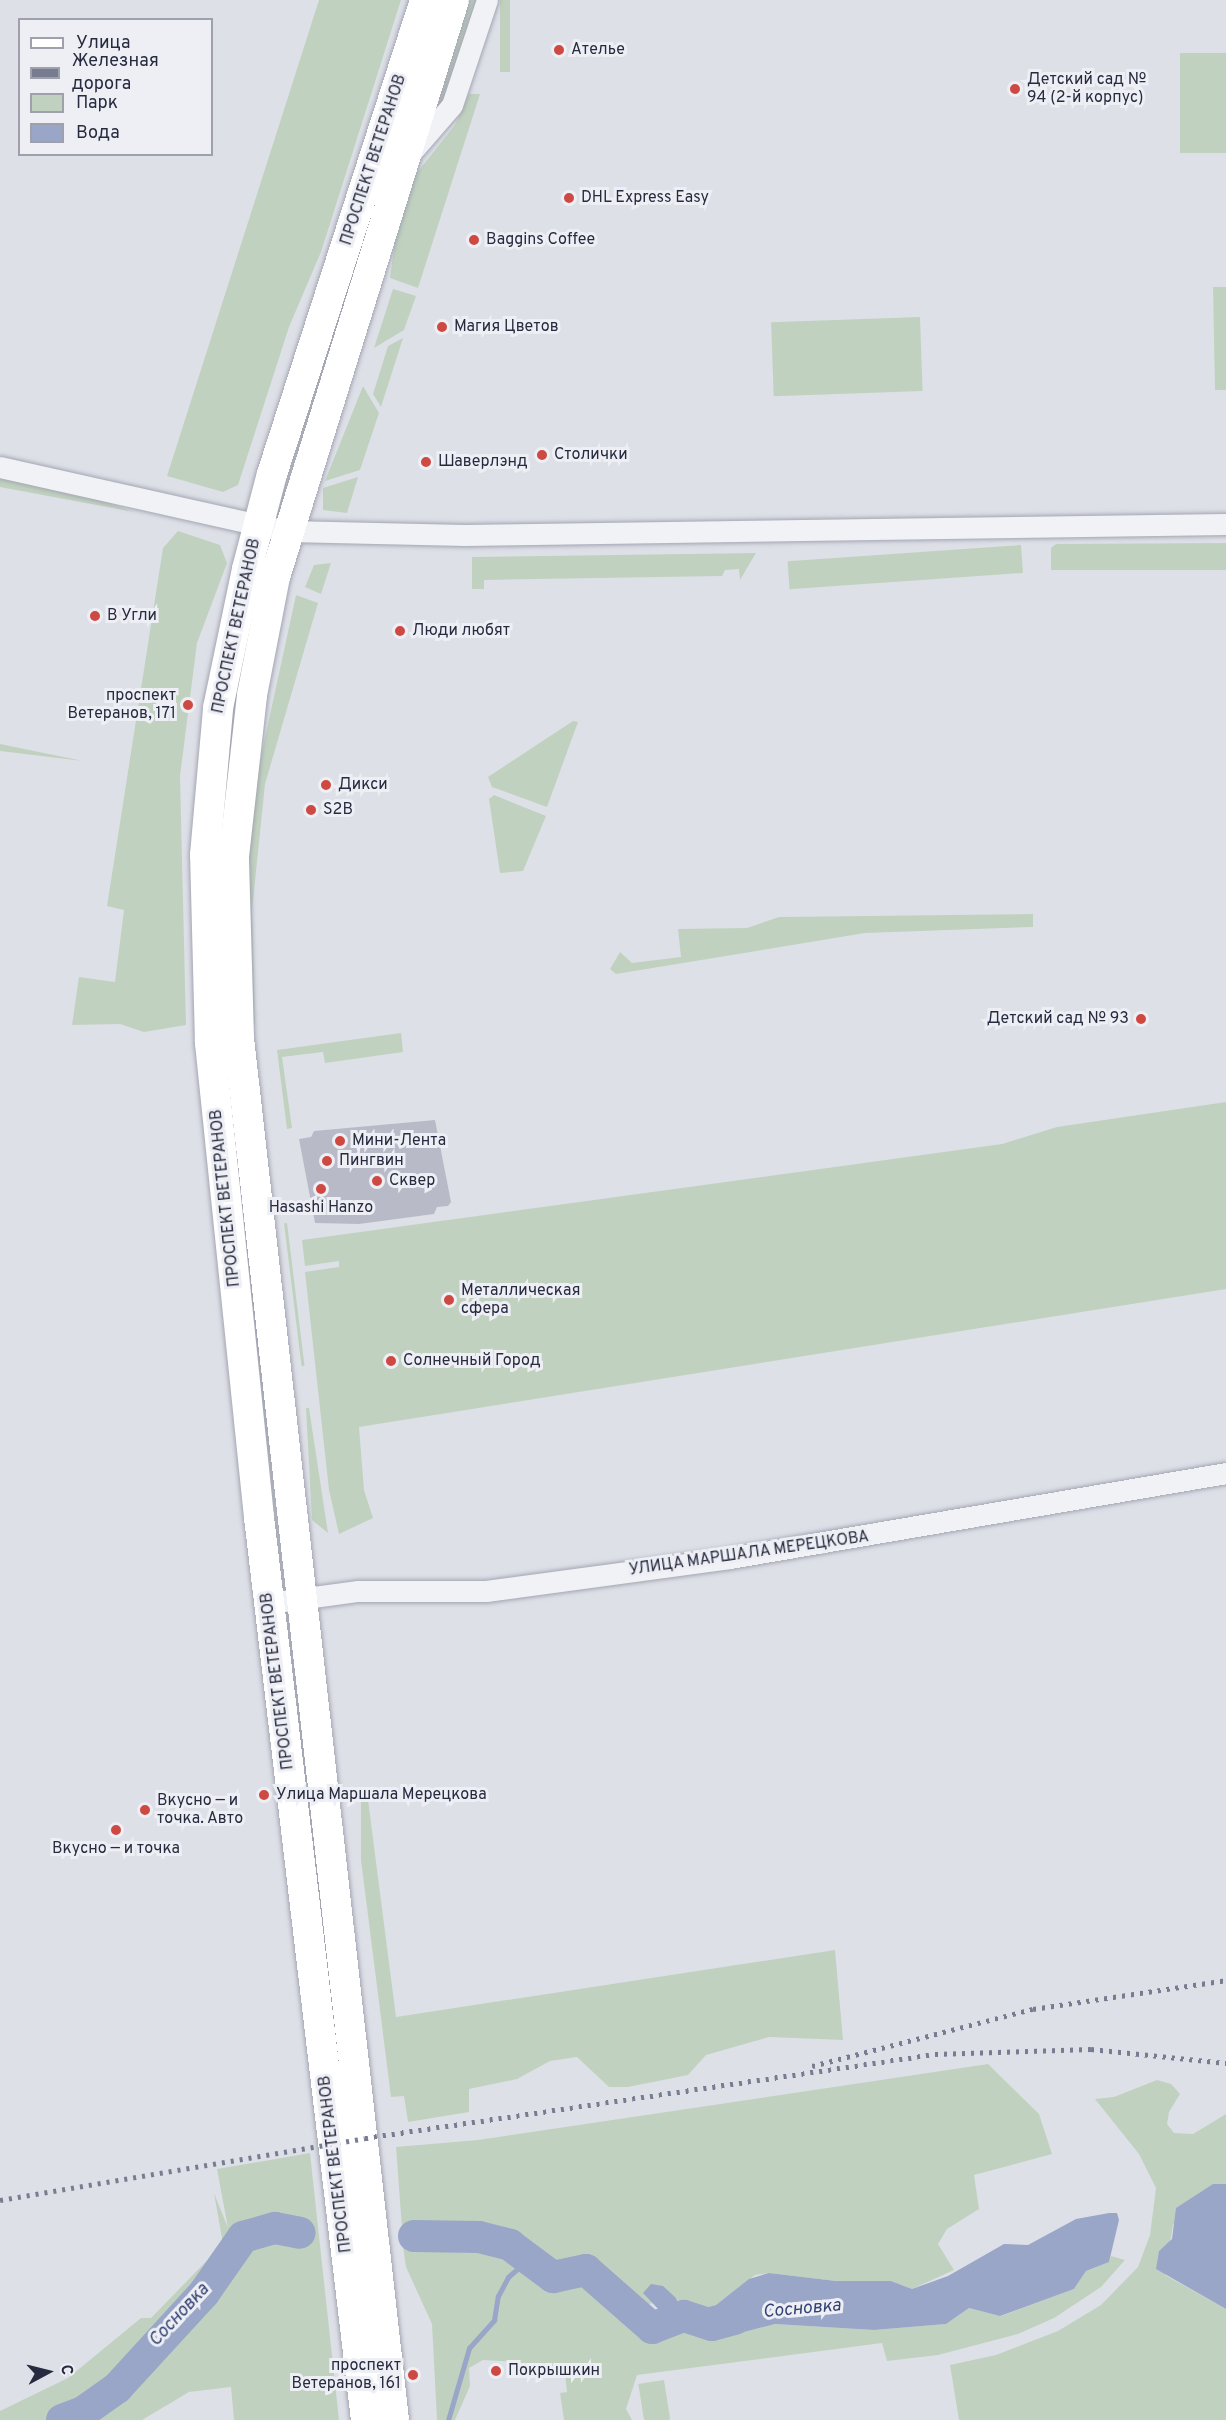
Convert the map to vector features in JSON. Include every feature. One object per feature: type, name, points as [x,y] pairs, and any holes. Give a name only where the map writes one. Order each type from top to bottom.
[{"type":"main road","name":"ПРОСПЕКТ ВЕТЕРАНОВ","points":[[366,2420],[269,1603],[210,1043],[205,940],[205,855],[218,708],[258,528],[425,0]]},
{"type":"main road","name":"ПРОСПЕКТ ВЕТЕРАНОВ","points":[[394,2420],[298,1599],[238,1039],[233,939],[241,777],[252,695],[287,531],[454,0]]},
{"type":"street","points":[[403,160],[452,105],[487,0]]},
{"type":"street","points":[[0,467],[258,528],[287,531],[465,535],[1226,524]]},
{"type":"street","name":"УЛИЦА МАРШАЛА МЕРЕЦКОВА","points":[[269,1603],[358,1591],[486,1591],[730,1558],[1226,1473]]},
{"type":"green space","points":[[319,0],[401,0],[321,252],[289,327],[238,485],[223,492],[167,476]]},
{"type":"green space","points":[[469,0],[478,0],[448,92],[431,119]]},
{"type":"green space","points":[[500,0],[510,0],[510,72],[500,72]]},
{"type":"green space","points":[[1180,53],[1226,53],[1226,153],[1180,153]]},
{"type":"green space","points":[[469,94],[480,94],[418,288],[390,278],[397,226],[412,179],[455,125]]},
{"type":"green space","points":[[1213,287],[1226,287],[1226,390],[1215,390]]},
{"type":"green space","points":[[393,289],[416,296],[404,330],[374,348]]},
{"type":"green space","points":[[920,317],[923,391],[774,396],[771,322]]},
{"type":"green space","points":[[403,338],[381,407],[373,394],[388,346]]},
{"type":"green space","points":[[363,386],[379,413],[360,470],[325,481]]},
{"type":"green space","points":[[0,475],[86,495],[134,512],[0,487]]},
{"type":"green space","points":[[358,477],[347,513],[323,510],[323,488]]},
{"type":"green space","points":[[178,531],[220,545],[227,563],[197,643],[180,776],[186,1025],[144,1032],[120,1024],[72,1025],[79,977],[115,982],[124,910],[107,906],[163,548]]},
{"type":"green space","points":[[1226,543],[1226,570],[1051,570],[1051,548],[1056,544]]},
{"type":"green space","points":[[1021,545],[1023,573],[790,589],[788,561]]},
{"type":"green space","points":[[756,553],[740,580],[739,569],[725,570],[722,576],[484,580],[484,589],[472,589],[472,557]]},
{"type":"green space","points":[[331,563],[321,594],[305,587],[314,565]]},
{"type":"green space","points":[[296,595],[318,603],[265,784],[252,910],[255,1024],[249,1020],[249,846],[255,784]]},
{"type":"green space","points":[[573,721],[578,722],[547,807],[492,787],[488,777]]},
{"type":"green space","points":[[0,744],[83,761],[0,751]]},
{"type":"green space","points":[[494,795],[546,816],[523,871],[500,873],[489,799]]},
{"type":"green space","points":[[1033,914],[1033,927],[865,933],[616,974],[610,969],[620,952],[632,963],[681,957],[678,929],[747,928],[779,917]]},
{"type":"green space","points":[[401,1033],[403,1052],[325,1063],[323,1052],[282,1057],[292,1128],[287,1129],[277,1050]]},
{"type":"green space","points":[[1226,1102],[1226,1289],[359,1427],[364,1490],[373,1518],[339,1534],[329,1490],[305,1272],[339,1267],[339,1261],[305,1266],[302,1240],[1002,1144],[1057,1127]]},
{"type":"green space","points":[[284,1223],[287,1223],[305,1366],[302,1366]]},
{"type":"green space","points":[[306,1408],[309,1408],[328,1533],[312,1520]]},
{"type":"green space","points":[[367,1792],[396,2017],[835,1950],[843,2040],[769,2037],[706,2055],[688,2075],[628,2087],[609,2087],[577,2057],[550,2061],[517,2079],[469,2089],[469,2112],[408,2122],[404,2096],[391,2097],[361,1860],[361,1793]]},
{"type":"green space","points":[[988,2064],[1039,2114],[1052,2154],[974,2175],[979,2209],[947,2229],[938,2244],[954,2270],[912,2289],[891,2281],[836,2281],[769,2273],[755,2275],[716,2305],[685,2313],[676,2298],[644,2293],[653,2303],[643,2306],[588,2262],[554,2270],[510,2232],[402,2228],[396,2147],[478,2140]]},
{"type":"green space","points":[[1157,2080],[1171,2084],[1180,2094],[1169,2112],[1167,2124],[1174,2133],[1193,2134],[1226,2114],[1226,2184],[1213,2184],[1173,2225],[1165,2275],[1226,2309],[1226,2420],[959,2420],[950,2365],[996,2355],[1058,2331],[1101,2305],[1138,2267],[1150,2235],[1156,2188],[1139,2154],[1095,2099],[1114,2097]]},
{"type":"green space","points":[[310,2153],[339,2420],[234,2420],[231,2387],[189,2392],[142,2420],[0,2420],[0,2411],[68,2378],[141,2318],[151,2318],[223,2244],[214,2193],[228,2228],[217,2169]]},
{"type":"green space","points":[[417,2243],[501,2247],[528,2260],[552,2280],[584,2276],[626,2308],[649,2333],[675,2322],[692,2332],[729,2336],[775,2324],[874,2330],[946,2324],[969,2308],[1001,2316],[1074,2289],[1086,2271],[1109,2262],[1111,2256],[1125,2260],[1101,2287],[1054,2318],[1018,2334],[938,2355],[887,2361],[882,2343],[637,2375],[626,2409],[632,2420],[564,2420],[560,2393],[567,2392],[565,2373],[524,2375],[521,2362],[483,2360],[469,2368],[470,2386],[455,2420],[437,2420],[432,2324],[406,2267],[403,2246]]},
{"type":"green space","points":[[664,2380],[670,2420],[644,2420],[638,2384]]},
{"type":"water","points":[[1213,2184],[1226,2184],[1226,2309],[1156,2269],[1159,2251],[1172,2239],[1176,2208]]},
{"type":"water","points":[[1117,2213],[1119,2220],[1109,2262],[1086,2271],[1074,2289],[1000,2316],[969,2308],[946,2324],[874,2330],[775,2324],[729,2336],[692,2332],[693,2320],[685,2313],[716,2305],[749,2279],[769,2273],[836,2281],[891,2281],[912,2289],[948,2276],[1004,2244],[1028,2245],[1076,2219]]},
{"type":"water","points":[[651,2284],[663,2286],[676,2298],[684,2316],[662,2325],[660,2311],[643,2293]]},
{"type":"building","name":"Сквер","points":[[435,1120],[451,1202],[448,1206],[437,1207],[434,1214],[359,1224],[315,1223],[299,1139],[311,1137],[314,1131]]},
{"type":"waterway","name":"Сосновка","points":[[62,2420],[83,2412],[117,2388],[204,2293],[243,2237],[275,2228],[300,2233]]},
{"type":"waterway","name":"Сосновка","points":[[414,2236],[479,2237],[510,2245],[553,2277],[586,2270],[652,2328],[684,2316],[712,2325],[735,2319]]},
{"type":"waterway","points":[[448,2420],[469,2348],[494,2320],[498,2296],[508,2277],[530,2258]]},
{"type":"railway","points":[[812,2066],[1033,2009],[1226,1980]]},
{"type":"railway","points":[[0,2200],[365,2138],[935,2054],[1091,2049],[1226,2063]]},
{"type":"place","name":"Ателье","points":[[559,50]]},
{"type":"place","name":"Детский сад № 94 (2-й корпус)","points":[[1015,89]]},
{"type":"place","name":"DHL Express Easy","points":[[569,198]]},
{"type":"place","name":"Baggins Coffee","points":[[474,240]]},
{"type":"place","name":"Магия Цветов","points":[[442,327]]},
{"type":"place","name":"Столички","points":[[542,455]]},
{"type":"place","name":"Шаверлэнд","points":[[426,462]]},
{"type":"place","name":"В Угли","points":[[95,616]]},
{"type":"place","name":"Люди любят","points":[[400,631]]},
{"type":"place","name":"проспект Ветеранов, 171","points":[[188,705]]},
{"type":"place","name":"Дикси","points":[[326,785]]},
{"type":"place","name":"S2B","points":[[311,810]]},
{"type":"place","name":"Детский сад № 93","points":[[1141,1019]]},
{"type":"place","name":"Мини-Лента","points":[[340,1141]]},
{"type":"place","name":"Пингвин","points":[[327,1161]]},
{"type":"place","name":"Сквер","points":[[377,1181]]},
{"type":"place","name":"Hasashi Hanzo","points":[[321,1189]]},
{"type":"place","name":"Металлическая сфера","points":[[449,1300]]},
{"type":"place","name":"Солнечный Город","points":[[391,1361]]},
{"type":"place","name":"Улица Маршала Мерецкова","points":[[264,1795]]},
{"type":"place","name":"Вкусно — и точка. Авто","points":[[145,1810]]},
{"type":"place","name":"Вкусно — и точка","points":[[116,1830]]},
{"type":"place","name":"Покрышкин","points":[[496,2371]]},
{"type":"place","name":"проспект Ветеранов, 161","points":[[413,2375]]}]
